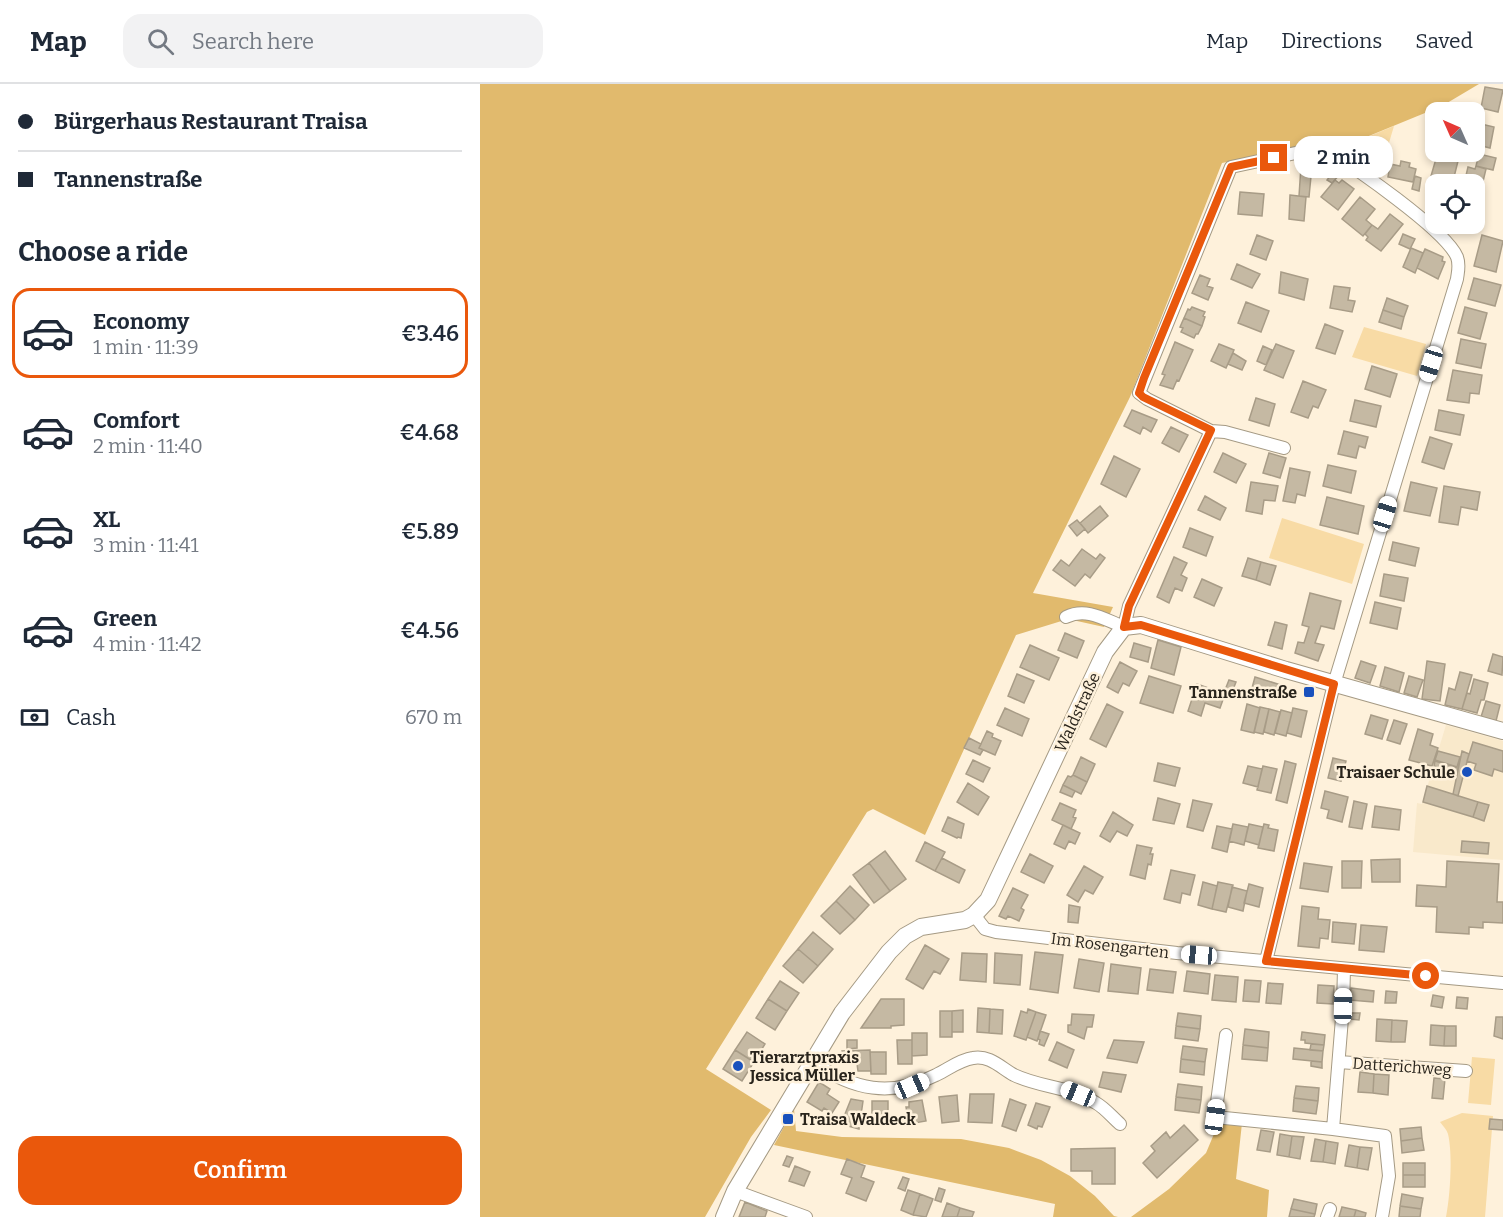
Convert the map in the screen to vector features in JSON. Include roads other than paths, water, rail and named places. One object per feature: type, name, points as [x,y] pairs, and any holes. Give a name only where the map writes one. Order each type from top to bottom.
[{"type":"street","points":[[1266,961],[1334,684],[1457,279],[1459,265],[1456,254],[1422,219],[1350,164],[1323,147],[1231,167],[1139,393],[1211,430],[1284,448]]},
{"type":"street","name":"Waldstraße","points":[[974,915],[988,900],[998,882],[1105,652],[1124,627],[1129,606],[1211,430]]},
{"type":"street","points":[[1066,617],[1076,612],[1090,614],[1124,627],[1141,625],[1334,684],[1503,731]]},
{"type":"street","points":[[724,1217],[735,1191],[842,1012],[889,952],[904,936],[921,927],[965,920],[974,915]]},
{"type":"street","name":"Im Rosengarten","points":[[974,915],[985,928],[996,932],[1177,953],[1503,983]]},
{"type":"street","name":"Datterichweg","points":[[1333,1129],[1344,969]]},
{"type":"street","points":[[1226,1035],[1215,1117],[1385,1136],[1389,1176],[1382,1217]]},
{"type":"street","points":[[813,1062],[851,1084],[888,1090],[912,1086],[957,1062],[984,1058],[994,1061],[1029,1081],[1066,1089],[1098,1103],[1120,1124]]},
{"type":"street","name":"Datterichweg","points":[[1339,1062],[1466,1071]]},
{"type":"street","points":[[735,1191],[806,1217]]},
{"type":"place","name":"Tannenstraße","points":[[1309,692]]},
{"type":"place","name":"Traisaer Schule","points":[[1467,772]]},
{"type":"place","name":"Tierarztpraxis Jessica Müller","points":[[738,1066]]},
{"type":"place","name":"Traisa Waldeck","points":[[788,1119]]}]
